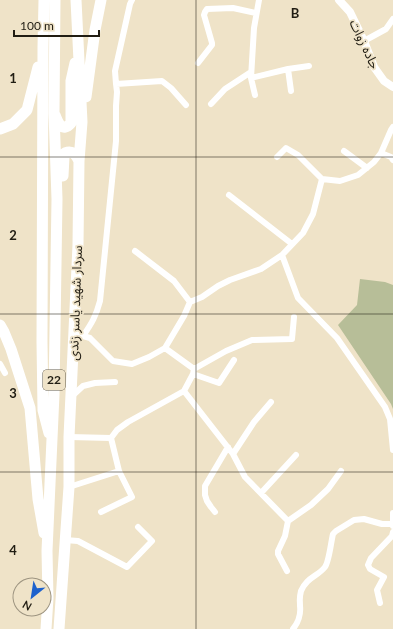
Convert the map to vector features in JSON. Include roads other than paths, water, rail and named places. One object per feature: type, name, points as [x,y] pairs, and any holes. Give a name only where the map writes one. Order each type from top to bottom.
[{"type":"highway","points":[[44,0],[42,47],[43,403],[52,448]]},
{"type":"highway","name":"سردار شهید یاسر زندی","points":[[46,629],[48,598],[47,551],[54,394],[57,199],[54,113],[55,0]]},
{"type":"highway","name":"سردار شهید یاسر زندی","points":[[59,629],[69,487],[71,397],[79,334],[79,161],[82,122],[76,0]]},
{"type":"highway","points":[[77,23],[80,0]]},
{"type":"highway","points":[[82,122],[95,30],[101,0]]},
{"type":"highway","points":[[0,129],[13,124],[27,110],[32,95],[42,47]]},
{"type":"highway","points":[[54,113],[58,124],[64,127],[69,125],[71,81],[78,50]]},
{"type":"highway","points":[[57,199],[63,190],[64,157],[66,153],[69,151],[72,152],[76,155],[79,161]]},
{"type":"highway","points":[[0,324],[11,349],[30,408],[38,499],[47,551]]},
{"type":"street","points":[[79,334],[90,326],[97,315],[100,301],[116,141],[117,92],[115,71],[132,0]]},
{"type":"street","points":[[255,95],[251,75],[254,28],[259,0]]},
{"type":"street","name":"جاده زوات","points":[[339,0],[350,12],[364,41],[374,67],[384,82],[393,87]]},
{"type":"street","points":[[198,63],[212,45],[204,15],[207,9],[233,8],[256,13]]},
{"type":"street","points":[[364,41],[386,29],[393,19]]},
{"type":"street","points":[[211,104],[225,89],[251,75],[309,66]]},
{"type":"street","points":[[288,69],[291,91]]},
{"type":"street","points":[[116,84],[162,81],[171,88],[186,105]]},
{"type":"street","points":[[277,157],[286,148],[298,154],[322,179],[340,181],[358,176],[374,162],[381,153],[390,130],[393,127]]},
{"type":"street","points":[[344,151],[367,168]]},
{"type":"street","points":[[381,153],[391,157],[393,160]]},
{"type":"street","points":[[79,334],[90,338],[113,361],[122,363],[132,364],[149,357],[164,348],[184,316],[190,302],[202,297],[230,280],[261,269],[282,255],[304,233],[313,214],[322,179]]},
{"type":"street","points":[[229,195],[292,244]]},
{"type":"street","points":[[135,251],[174,281],[190,302]]},
{"type":"street","points":[[282,255],[298,298],[337,338],[385,407],[390,419],[393,450]]},
{"type":"street","points":[[111,438],[117,430],[128,422],[184,391],[193,372],[226,352],[252,340],[292,339],[294,317]]},
{"type":"street","points":[[164,348],[193,372],[219,383],[234,360]]},
{"type":"street","points":[[0,364],[5,373]]},
{"type":"street","points":[[71,397],[83,386],[95,383],[115,382]]},
{"type":"street","points":[[184,391],[234,454],[245,477],[288,521]]},
{"type":"street","points":[[234,454],[254,422],[271,402]]},
{"type":"street","points":[[69,437],[111,438]]},
{"type":"street","points":[[101,512],[132,497],[119,471],[111,438]]},
{"type":"street","points":[[215,512],[207,501],[205,486],[228,447]]},
{"type":"street","points":[[261,493],[296,455]]},
{"type":"street","points":[[69,487],[119,471]]},
{"type":"street","points":[[287,570],[278,554],[278,551],[285,536],[288,521],[311,505],[328,489],[341,471]]},
{"type":"street","points":[[293,629],[298,622],[300,615],[299,599],[302,590],[305,583],[324,569],[332,534],[354,520],[364,519],[382,524],[393,524],[393,512]]},
{"type":"street","points":[[65,540],[78,541],[127,567],[152,541],[138,527]]},
{"type":"street","points":[[380,603],[377,590],[384,577],[368,566],[370,558],[392,536],[393,532]]}]
